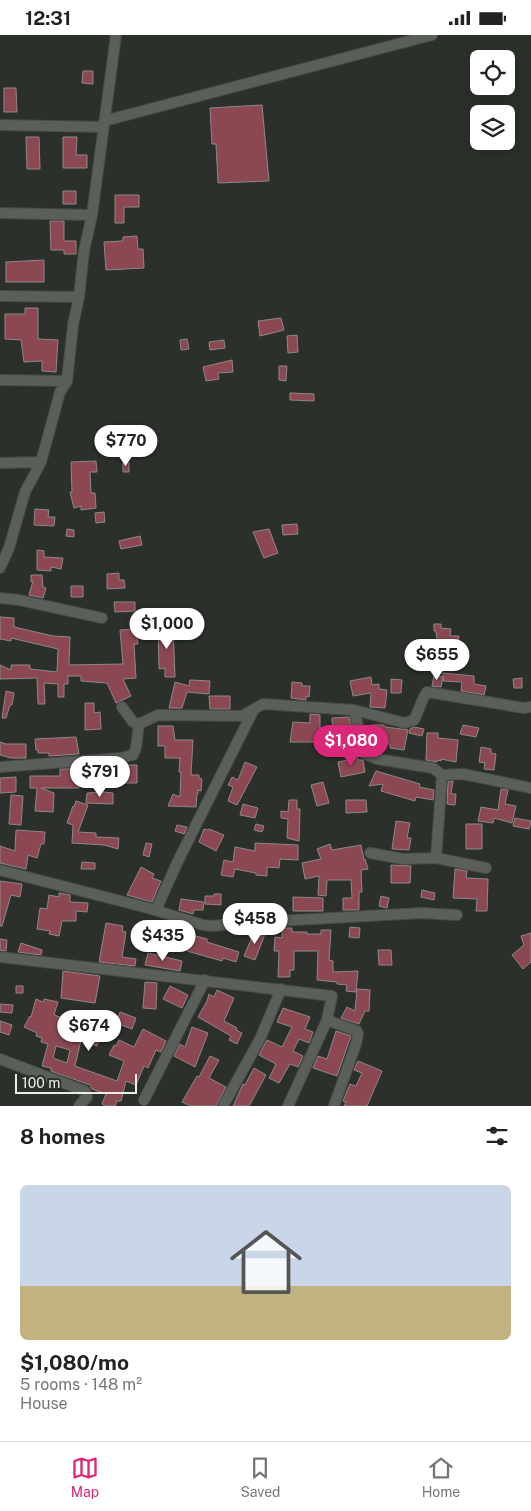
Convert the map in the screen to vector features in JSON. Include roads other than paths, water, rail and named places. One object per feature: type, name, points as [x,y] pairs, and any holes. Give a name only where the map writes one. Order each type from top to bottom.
[{"type":"street","points":[[0,568],[4,548],[25,492],[41,463],[60,392],[67,381],[73,325],[80,297],[84,251],[92,215],[116,35]]},
{"type":"street","points":[[0,125],[103,124],[432,35]]},
{"type":"street","points":[[0,213],[92,215]]},
{"type":"street","points":[[0,296],[80,297]]},
{"type":"street","points":[[0,380],[67,381]]},
{"type":"street","points":[[0,463],[41,463]]},
{"type":"street","points":[[0,599],[19,600],[102,618]]},
{"type":"street","points":[[122,707],[133,722],[138,724],[158,715],[242,716],[263,704],[354,709],[405,723],[414,720],[427,692],[524,708],[531,707]]},
{"type":"street","points":[[156,910],[177,863],[254,709]]},
{"type":"street","points":[[354,709],[365,754],[377,759],[433,768],[442,775],[462,774],[531,789]]},
{"type":"street","points":[[0,767],[121,758],[133,755],[136,748],[138,724]]},
{"type":"street","points":[[436,858],[442,775]]},
{"type":"street","points":[[370,853],[402,859],[436,858],[486,868]]},
{"type":"street","points":[[0,870],[156,910],[203,925],[213,926],[249,922],[412,913],[457,915]]},
{"type":"street","points":[[0,957],[332,996],[327,1020],[288,1106]]},
{"type":"street","points":[[144,1099],[205,980]]},
{"type":"street","points":[[223,1106],[260,1039],[281,989]]},
{"type":"street","points":[[327,1020],[357,1031],[358,1034],[334,1106]]},
{"type":"street","points":[[0,1059],[85,1091],[87,1097],[79,1106]]}]
